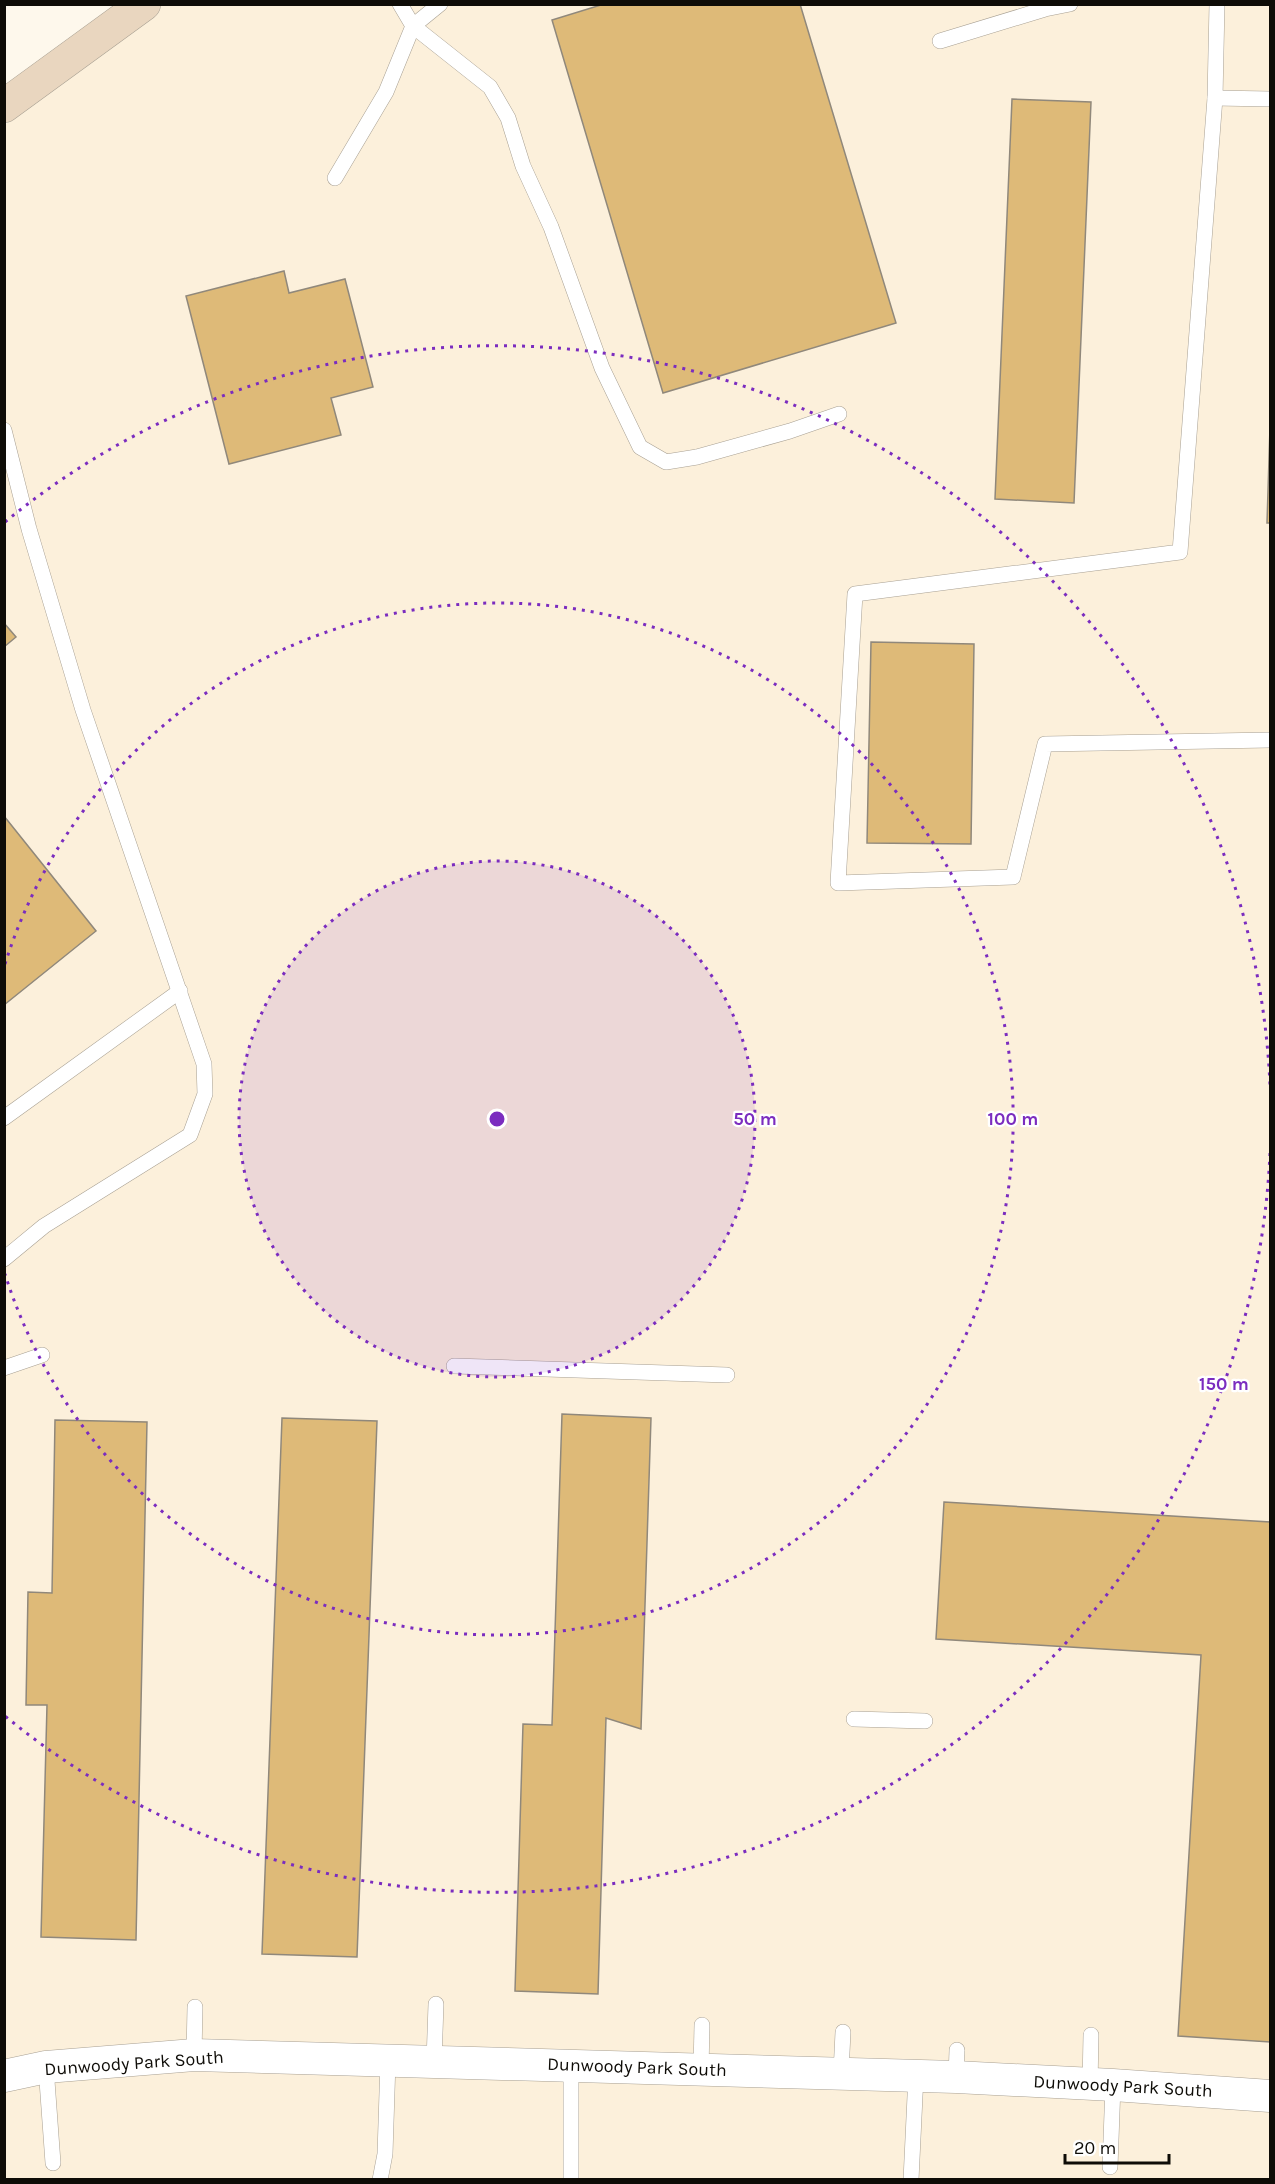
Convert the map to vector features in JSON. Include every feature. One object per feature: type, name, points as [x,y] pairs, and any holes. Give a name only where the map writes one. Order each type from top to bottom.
[{"type":"street","points":[[4,106],[144,4]]},
{"type":"street","name":"Dunwoody Park South","points":[[4,2076],[46,2067],[194,2055],[916,2075],[957,2064],[1101,2085],[1270,2096]]},
{"type":"lane","points":[[400,4],[413,26],[490,87],[508,118],[523,166],[551,227],[602,368],[640,447],[666,462],[686,459],[790,431],[839,414]]},
{"type":"lane","points":[[335,178],[386,92],[413,26],[440,4]]},
{"type":"lane","points":[[940,41],[1045,9],[1070,4]]},
{"type":"lane","points":[[1217,4],[1215,98],[1180,552],[855,594],[838,883],[1013,877],[1045,744],[1270,741]]},
{"type":"lane","points":[[1215,98],[1270,99]]},
{"type":"lane","points":[[4,430],[29,529],[83,710],[204,1064],[205,1094],[190,1135],[44,1226],[4,1259]]},
{"type":"lane","points":[[4,1118],[180,991]]},
{"type":"lane","points":[[4,1368],[42,1355]]},
{"type":"lane","points":[[454,1366],[727,1375]]},
{"type":"lane","points":[[854,1719],[925,1721]]},
{"type":"lane","points":[[434,2062],[436,2004]]},
{"type":"lane","points":[[194,2055],[195,2007]]},
{"type":"lane","points":[[701,2069],[702,2025]]},
{"type":"lane","points":[[841,2073],[843,2032]]},
{"type":"lane","points":[[1091,2035],[1101,2085],[1110,2167]]},
{"type":"lane","points":[[380,2180],[386,2154],[388,2061]]},
{"type":"lane","points":[[571,2066],[571,2180]]},
{"type":"lane","points":[[46,2067],[53,2163]]},
{"type":"lane","points":[[911,2180],[916,2075]]},
{"type":"shaded area","points":[[147,5],[1270,5],[1270,2179],[5,2180],[5,125]]},
{"type":"building","points":[[604,4],[800,4],[896,323],[663,393],[552,20]]},
{"type":"building","points":[[1012,99],[1091,102],[1074,503],[995,499]]},
{"type":"building","points":[[284,271],[289,293],[345,279],[373,387],[331,398],[341,435],[229,464],[186,296]]},
{"type":"building","points":[[1270,427],[1270,523],[1267,523]]},
{"type":"building","points":[[4,623],[16,637],[4,647]]},
{"type":"building","points":[[871,642],[974,644],[971,844],[867,843]]},
{"type":"building","points":[[4,816],[96,931],[4,1005]]},
{"type":"building","points":[[562,1414],[651,1418],[641,1729],[606,1718],[598,1994],[515,1991],[523,1724],[552,1725]]},
{"type":"building","points":[[282,1418],[377,1421],[357,1957],[262,1954]]},
{"type":"building","points":[[55,1420],[147,1422],[136,1940],[41,1937],[47,1705],[26,1705],[28,1592],[52,1593]]},
{"type":"building","points":[[944,1502],[1270,1522],[1270,2042],[1178,2036],[1201,1655],[936,1639]]}]
